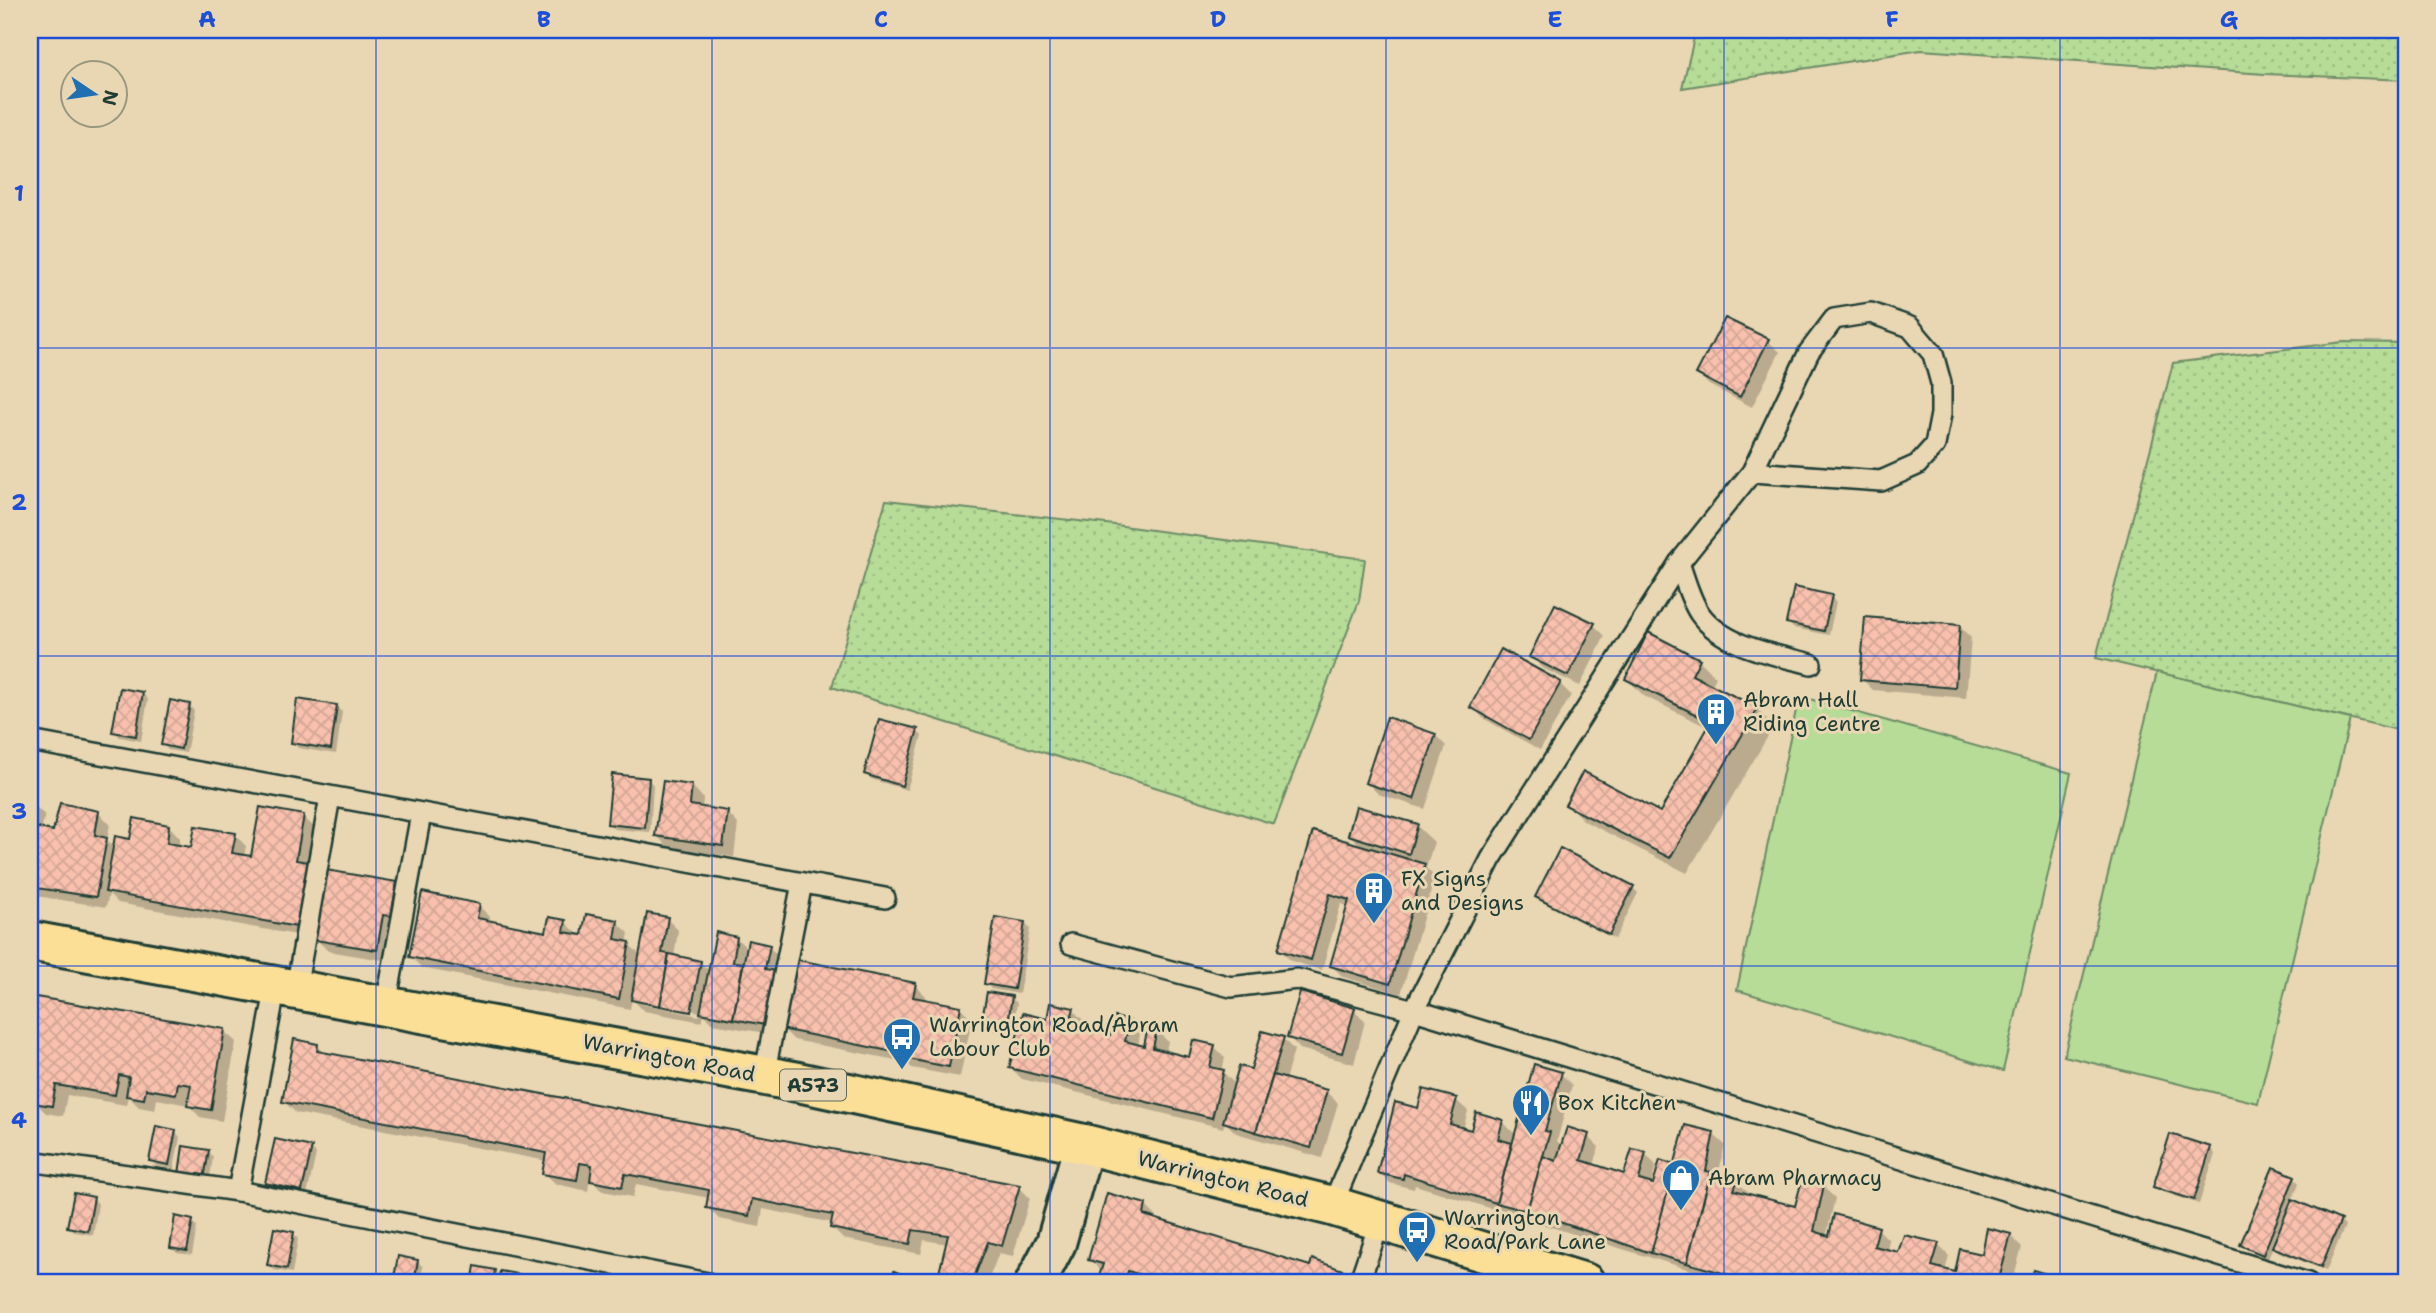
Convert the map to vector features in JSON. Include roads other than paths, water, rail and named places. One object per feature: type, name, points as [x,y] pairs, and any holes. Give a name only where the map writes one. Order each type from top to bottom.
[{"type":"main road","name":"Warrington Road","points":[[30,941],[764,1076],[1084,1144],[1332,1206],[1585,1283]]},
{"type":"street","points":[[1035,1283],[1056,1243],[1084,1144]]},
{"type":"lane","points":[[1332,1206],[1414,1010],[1490,859],[1679,563],[1752,472],[1810,352],[1834,319],[1871,313],[1910,327],[1933,354],[1941,383],[1941,414],[1935,445],[1917,465],[1881,481],[1752,472]]},
{"type":"lane","points":[[1679,563],[1699,613],[1723,636],[1762,651],[1811,664]]},
{"type":"lane","points":[[30,741],[886,898]]},
{"type":"lane","points":[[239,1191],[330,797]]},
{"type":"lane","points":[[386,1005],[421,814]]},
{"type":"lane","points":[[764,1076],[802,883]]},
{"type":"lane","points":[[1071,944],[1231,987],[1297,979],[1414,1010],[2308,1283]]},
{"type":"lane","points":[[30,1161],[239,1191],[708,1283]]},
{"type":"lane","points":[[1359,1283],[1380,1221]]},
{"type":"place","name":"Abram Hall Riding Centre","points":[[1716,746]]},
{"type":"place","name":"FX Signs and Designs","points":[[1374,925]]},
{"type":"place","name":"Warrington Road/Abram Labour Club","points":[[902,1071]]},
{"type":"place","name":"Box Kitchen","points":[[1531,1137]]},
{"type":"place","name":"Abram Pharmacy","points":[[1681,1212]]},
{"type":"place","name":"Warrington Road/Park Lane","points":[[1417,1264]]}]
